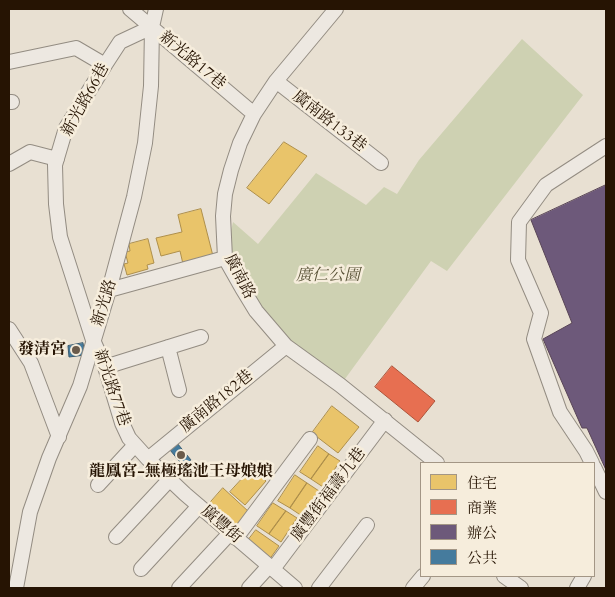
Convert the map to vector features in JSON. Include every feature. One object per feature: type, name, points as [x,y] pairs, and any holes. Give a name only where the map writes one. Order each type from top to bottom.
[{"type":"street","name":"新光路17巷","points":[[130,9],[254,114]]},
{"type":"street","name":"新光路","points":[[16,588],[30,512],[36,492],[80,386],[110,290],[134,197],[145,143],[151,86],[152,27],[156,9]]},
{"type":"street","name":"廣南路","points":[[336,9],[276,81],[254,114],[240,143],[230,170],[225,194],[223,216],[225,258],[256,311],[286,346],[385,420],[437,462]]},
{"type":"street","name":"新光路66巷","points":[[93,340],[60,237],[56,204],[55,165],[66,128],[104,64],[120,42],[152,27]]},
{"type":"street","points":[[9,62],[76,48],[104,64]]},
{"type":"street","name":"廣南路133巷","points":[[276,81],[381,163]]},
{"type":"street","points":[[592,462],[560,412],[534,339],[541,313],[518,260],[519,222],[546,185],[606,146]]},
{"type":"street","points":[[9,164],[30,152],[57,159]]},
{"type":"street","points":[[110,290],[225,258]]},
{"type":"street","points":[[9,329],[31,363],[59,436]]},
{"type":"street","points":[[105,367],[200,337]]},
{"type":"street","name":"新光路77巷","points":[[93,340],[105,367],[122,423],[129,438],[148,459]]},
{"type":"street","name":"廣南路182巷","points":[[148,459],[286,346]]},
{"type":"street","points":[[168,347],[179,390]]},
{"type":"street","name":"廣豐街福壽九巷","points":[[249,588],[271,567],[385,420]]},
{"type":"street","points":[[179,588],[233,536],[310,439]]},
{"type":"street","points":[[98,485],[135,445]]},
{"type":"street","name":"廣豐街","points":[[148,459],[233,536],[295,588]]},
{"type":"street","points":[[595,469],[606,492]]},
{"type":"street","points":[[116,537],[170,479]]},
{"type":"street","points":[[141,569],[199,506]]},
{"type":"street","points":[[319,588],[366,525]]},
{"type":"street","points":[[413,588],[422,577]]},
{"type":"street","points":[[505,577],[521,588]]},
{"type":"street","points":[[577,588],[583,577]]},
{"type":"green space","name":"廣仁公園","points":[[522,39],[583,95],[447,271],[431,261],[342,383],[306,360],[256,311],[225,258],[233,222],[258,244],[316,173],[366,205],[384,187],[397,194],[419,160]]},
{"type":"building: 住宅","points":[[284,142],[307,156],[269,204],[247,188]]},
{"type":"building: 住宅","points":[[201,209],[213,256],[183,264],[180,251],[161,256],[156,238],[182,232],[178,215]]},
{"type":"building: 住宅","points":[[148,239],[154,263],[147,265],[148,269],[127,275],[124,264],[128,263],[125,252],[130,251],[129,244]]},
{"type":"building: 住宅","points":[[332,406],[359,427],[338,453],[312,433]]},
{"type":"building: 住宅","points":[[318,446],[329,454],[311,479],[300,472]]},
{"type":"building: 住宅","points":[[329,454],[340,461],[323,487],[311,479]]},
{"type":"building: 住宅","points":[[252,468],[266,481],[245,505],[230,492]]},
{"type":"building: 住宅","points":[[295,475],[307,483],[290,508],[278,501]]},
{"type":"building: 住宅","points":[[307,483],[319,491],[302,516],[290,508]]},
{"type":"building: 住宅","points":[[223,488],[249,512],[234,528],[209,504]]},
{"type":"building: 住宅","points":[[273,503],[286,511],[269,534],[257,526]]},
{"type":"building: 住宅","points":[[286,511],[297,518],[281,542],[269,534]]},
{"type":"building: 住宅","points":[[256,530],[279,546],[269,560],[246,543]]},
{"type":"building: 商業","points":[[392,366],[435,401],[418,422],[375,387]]},
{"type":"building: 辦公","points":[[606,185],[606,470],[587,428],[582,428],[543,339],[572,323],[531,220]]},
{"type":"building: 公共","name":"發清宮","points":[[83,343],[85,355],[69,357],[68,346]]},
{"type":"building: 公共","name":"龍鳳宮-無極瑤池王母娘娘","points":[[177,443],[191,460],[184,467],[170,450]]},
{"type":"place","name":"發清宮","points":[[76,350]]},
{"type":"place","name":"龍鳳宮-無極瑤池王母娘娘","points":[[181,455]]}]
